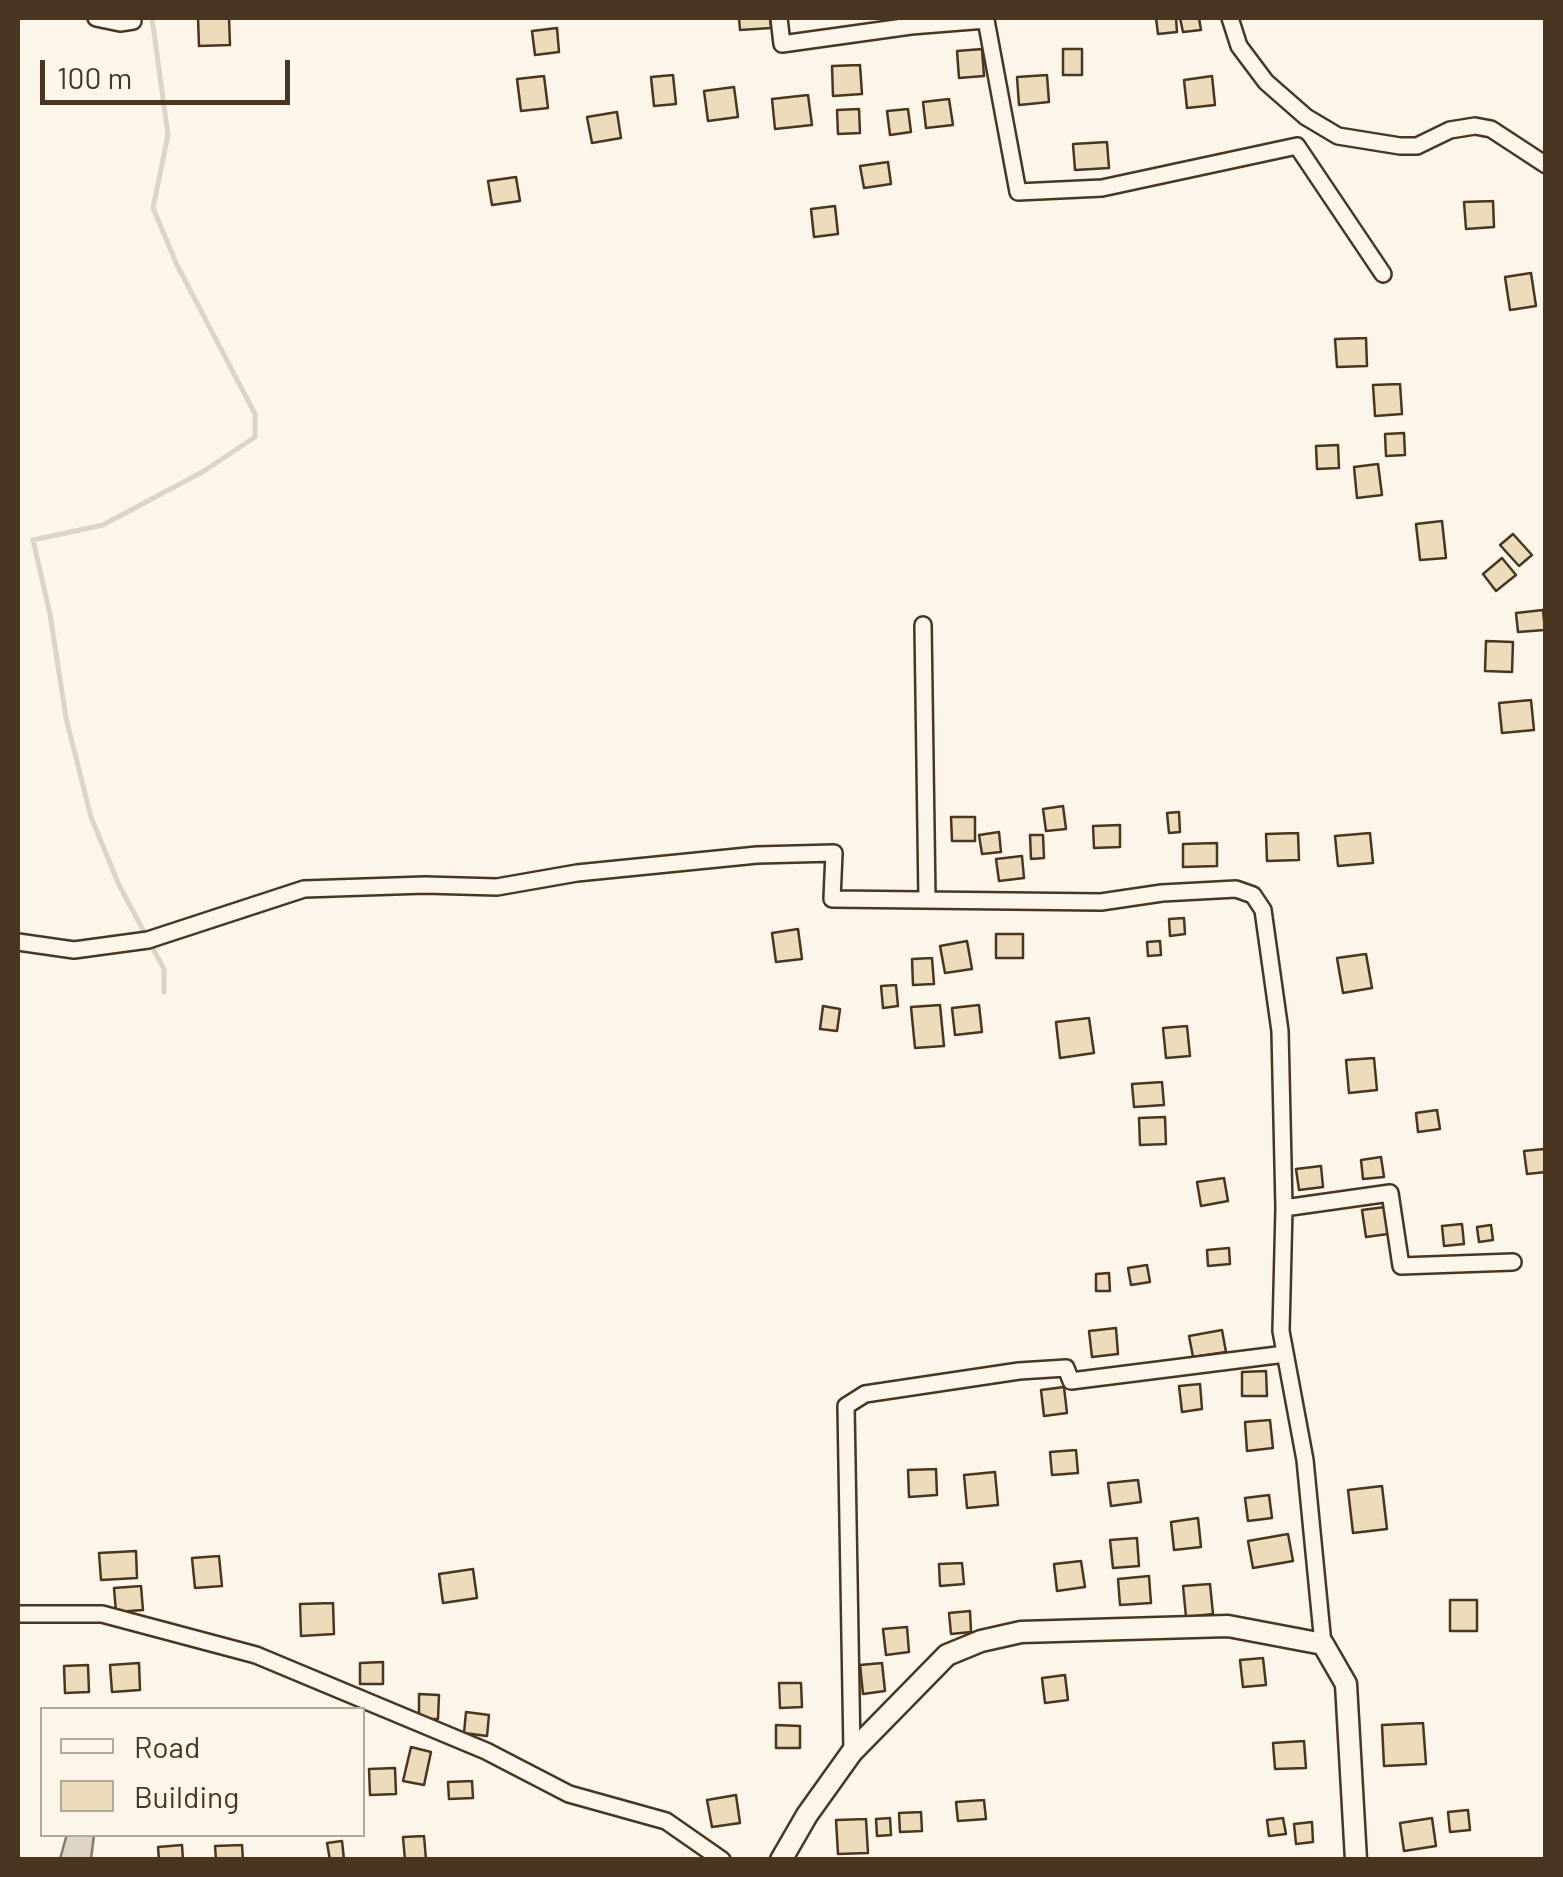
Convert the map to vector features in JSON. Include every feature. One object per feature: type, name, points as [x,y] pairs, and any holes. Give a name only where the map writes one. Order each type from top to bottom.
[{"type":"main road","points":[[781,1860],[807,1814],[852,1752],[947,1655],[981,1641],[1021,1632],[1228,1626],[1322,1644],[1346,1684],[1356,1860]]},
{"type":"street","points":[[96,18],[120,23],[133,21]]},
{"type":"street","points":[[779,18],[782,44],[986,20],[1018,192],[1102,188],[1297,146],[1383,274]]},
{"type":"street","points":[[1230,18],[1239,46],[1266,82],[1306,117],[1338,136],[1417,146],[1450,130],[1475,126],[1491,129],[1546,165]]},
{"type":"street","points":[[922,625],[927,899]]},
{"type":"street","points":[[18,942],[74,950],[148,940],[304,888],[497,887],[577,874],[757,855],[834,853],[832,898],[1101,902],[1162,892],[1236,890],[1253,895],[1263,910],[1280,1032],[1284,1208],[1281,1332],[1304,1460],[1322,1644]]},
{"type":"street","points":[[1284,1208],[1390,1192],[1402,1266],[1513,1262]]},
{"type":"street","points":[[852,1752],[846,1406],[864,1394],[1019,1371],[1066,1368],[1071,1381],[1285,1354]]},
{"type":"street","points":[[18,1614],[102,1614],[256,1655],[486,1751],[569,1794],[666,1822],[722,1860]]},
{"type":"shaded area","points":[[66,1837],[94,1837],[91,1859],[60,1859]]},
{"type":"building","points":[[198,18],[229,18],[230,45],[199,46]]},
{"type":"building","points":[[739,18],[770,18],[771,28],[740,30]]},
{"type":"building","points":[[1156,18],[1176,18],[1177,32],[1158,34]]},
{"type":"building","points":[[1180,18],[1199,18],[1201,30],[1183,32]]},
{"type":"building","points":[[557,28],[559,52],[535,55],[532,31]]},
{"type":"building","points":[[982,49],[984,76],[959,78],[957,51]]},
{"type":"building","points":[[1063,49],[1082,49],[1082,75],[1063,75]]},
{"type":"building","points":[[860,65],[862,94],[833,96],[832,66]]},
{"type":"building","points":[[673,75],[676,104],[654,106],[651,77]]},
{"type":"building","points":[[1047,75],[1049,102],[1019,105],[1017,77]]},
{"type":"building","points":[[544,76],[548,108],[521,111],[517,79]]},
{"type":"building","points":[[1212,76],[1215,105],[1187,108],[1184,80]]},
{"type":"building","points":[[734,87],[738,117],[708,121],[704,91]]},
{"type":"building","points":[[808,95],[812,125],[775,129],[772,99]]},
{"type":"building","points":[[949,99],[953,125],[926,128],[923,102]]},
{"type":"building","points":[[859,109],[860,133],[838,134],[837,110]]},
{"type":"building","points":[[908,109],[911,132],[890,135],[887,111]]},
{"type":"building","points":[[617,112],[621,138],[592,143],[587,117]]},
{"type":"building","points":[[1107,142],[1109,168],[1075,170],[1073,144]]},
{"type":"building","points":[[888,162],[891,184],[864,188],[860,166]]},
{"type":"building","points":[[516,177],[520,201],[492,205],[488,181]]},
{"type":"building","points":[[1493,201],[1494,227],[1466,229],[1464,202]]},
{"type":"building","points":[[835,206],[838,234],[814,237],[811,209]]},
{"type":"building","points":[[1531,273],[1536,306],[1510,310],[1505,277]]},
{"type":"building","points":[[1366,338],[1367,366],[1337,367],[1335,339]]},
{"type":"building","points":[[1400,384],[1402,414],[1375,416],[1373,385]]},
{"type":"building","points":[[1404,433],[1405,455],[1386,456],[1385,434]]},
{"type":"building","points":[[1338,445],[1339,468],[1317,469],[1316,446]]},
{"type":"building","points":[[1378,464],[1382,495],[1357,498],[1354,467]]},
{"type":"building","points":[[1442,521],[1446,558],[1420,560],[1416,524]]},
{"type":"building","points":[[1513,534],[1532,555],[1519,566],[1500,545]]},
{"type":"building","points":[[1502,558],[1516,575],[1496,591],[1483,574]]},
{"type":"building","points":[[1543,610],[1545,630],[1518,632],[1516,613]]},
{"type":"building","points":[[1486,641],[1513,642],[1512,672],[1485,671]]},
{"type":"building","points":[[1531,700],[1534,730],[1502,733],[1499,703]]},
{"type":"building","points":[[1063,806],[1066,829],[1046,831],[1043,809]]},
{"type":"building","points":[[1179,812],[1180,832],[1169,833],[1167,813]]},
{"type":"building","points":[[951,817],[975,817],[975,841],[952,841]]},
{"type":"building","points":[[1120,825],[1120,847],[1094,848],[1093,826]]},
{"type":"building","points":[[999,832],[1001,852],[982,854],[979,835]]},
{"type":"building","points":[[1298,833],[1299,860],[1267,861],[1266,834]]},
{"type":"building","points":[[1370,833],[1373,863],[1338,866],[1335,836]]},
{"type":"building","points":[[1030,835],[1043,835],[1044,858],[1031,859]]},
{"type":"building","points":[[1217,843],[1217,866],[1183,867],[1183,844]]},
{"type":"building","points":[[1022,856],[1024,878],[999,881],[996,859]]},
{"type":"building","points":[[1184,918],[1185,934],[1170,936],[1169,919]]},
{"type":"building","points":[[798,929],[802,959],[776,962],[772,933]]},
{"type":"building","points":[[996,934],[1023,934],[1023,958],[996,958]]},
{"type":"building","points":[[967,941],[972,969],[945,973],[940,946]]},
{"type":"building","points":[[1160,941],[1161,955],[1148,956],[1147,942]]},
{"type":"building","points":[[1366,954],[1372,988],[1343,993],[1337,958]]},
{"type":"building","points":[[932,958],[934,984],[913,985],[912,959]]},
{"type":"building","points":[[896,985],[898,1006],[883,1008],[881,986]]},
{"type":"building","points":[[940,1005],[944,1046],[915,1048],[911,1007]]},
{"type":"building","points":[[979,1005],[982,1032],[955,1035],[952,1008]]},
{"type":"building","points":[[823,1006],[840,1009],[837,1031],[820,1029]]},
{"type":"building","points":[[1089,1018],[1094,1053],[1060,1058],[1056,1022]]},
{"type":"building","points":[[1187,1026],[1190,1056],[1166,1058],[1163,1028]]},
{"type":"building","points":[[1374,1058],[1377,1090],[1349,1093],[1346,1060]]},
{"type":"building","points":[[1162,1082],[1164,1105],[1134,1107],[1132,1084]]},
{"type":"building","points":[[1437,1110],[1440,1129],[1418,1132],[1416,1113]]},
{"type":"building","points":[[1165,1117],[1166,1144],[1140,1145],[1139,1118]]},
{"type":"building","points":[[1544,1149],[1546,1172],[1527,1174],[1524,1151]]},
{"type":"building","points":[[1381,1157],[1384,1177],[1363,1179],[1361,1160]]},
{"type":"building","points":[[1321,1166],[1323,1187],[1299,1190],[1296,1169]]},
{"type":"building","points":[[1224,1178],[1228,1201],[1201,1206],[1197,1182]]},
{"type":"building","points":[[1385,1207],[1388,1234],[1366,1237],[1362,1210]]},
{"type":"building","points":[[1462,1224],[1464,1244],[1444,1246],[1442,1226]]},
{"type":"building","points":[[1491,1225],[1493,1240],[1479,1242],[1477,1227]]},
{"type":"building","points":[[1229,1248],[1230,1264],[1208,1266],[1207,1250]]},
{"type":"building","points":[[1147,1265],[1150,1282],[1131,1285],[1128,1268]]},
{"type":"building","points":[[1109,1273],[1110,1291],[1096,1291],[1096,1274]]},
{"type":"building","points":[[1116,1328],[1118,1354],[1092,1357],[1089,1331]]},
{"type":"building","points":[[1222,1330],[1226,1352],[1193,1357],[1189,1336]]},
{"type":"building","points":[[1266,1371],[1267,1396],[1242,1396],[1242,1372]]},
{"type":"building","points":[[1200,1384],[1202,1409],[1182,1412],[1179,1386]]},
{"type":"building","points":[[1064,1387],[1067,1413],[1044,1416],[1041,1390]]},
{"type":"building","points":[[1270,1420],[1273,1448],[1247,1451],[1245,1422]]},
{"type":"building","points":[[1076,1450],[1078,1473],[1052,1475],[1050,1452]]},
{"type":"building","points":[[936,1469],[937,1495],[909,1497],[908,1470]]},
{"type":"building","points":[[995,1472],[998,1505],[967,1508],[964,1475]]},
{"type":"building","points":[[1138,1480],[1141,1502],[1111,1506],[1108,1483]]},
{"type":"building","points":[[1382,1486],[1387,1529],[1353,1533],[1348,1490]]},
{"type":"building","points":[[1269,1495],[1272,1518],[1248,1521],[1245,1498]]},
{"type":"building","points":[[1198,1518],[1201,1547],[1174,1550],[1171,1522]]},
{"type":"building","points":[[1288,1534],[1293,1561],[1253,1568],[1248,1541]]},
{"type":"building","points":[[1137,1538],[1139,1566],[1113,1568],[1110,1540]]},
{"type":"building","points":[[136,1551],[137,1578],[101,1580],[99,1553]]},
{"type":"building","points":[[219,1556],[222,1586],[195,1588],[192,1558]]},
{"type":"building","points":[[1081,1561],[1085,1587],[1057,1591],[1054,1564]]},
{"type":"building","points":[[962,1563],[964,1584],[940,1586],[939,1564]]},
{"type":"building","points":[[473,1569],[477,1598],[443,1603],[439,1574]]},
{"type":"building","points":[[1149,1576],[1151,1603],[1120,1605],[1118,1579]]},
{"type":"building","points":[[1210,1584],[1213,1614],[1186,1617],[1183,1586]]},
{"type":"building","points":[[141,1586],[143,1610],[116,1612],[114,1588]]},
{"type":"building","points":[[1450,1600],[1477,1600],[1477,1631],[1450,1631]]},
{"type":"building","points":[[333,1603],[334,1634],[301,1636],[300,1604]]},
{"type":"building","points":[[970,1611],[971,1632],[951,1634],[949,1613]]},
{"type":"building","points":[[907,1627],[909,1652],[886,1655],[883,1629]]},
{"type":"building","points":[[1263,1658],[1266,1685],[1243,1687],[1240,1660]]},
{"type":"building","points":[[383,1662],[383,1684],[360,1684],[360,1663]]},
{"type":"building","points":[[139,1663],[140,1690],[112,1692],[110,1665]]},
{"type":"building","points":[[882,1663],[885,1691],[863,1694],[860,1665]]},
{"type":"building","points":[[88,1665],[89,1692],[65,1693],[64,1666]]},
{"type":"building","points":[[1065,1675],[1068,1700],[1045,1703],[1042,1678]]},
{"type":"building","points":[[779,1683],[801,1683],[802,1707],[780,1708]]},
{"type":"building","points":[[419,1694],[439,1695],[438,1719],[419,1719]]},
{"type":"building","points":[[466,1712],[489,1715],[487,1736],[464,1733]]},
{"type":"building","points":[[1423,1723],[1426,1764],[1384,1766],[1382,1725]]},
{"type":"building","points":[[776,1725],[800,1726],[800,1748],[776,1748]]},
{"type":"building","points":[[1304,1741],[1306,1768],[1275,1769],[1273,1743]]},
{"type":"building","points":[[411,1747],[431,1752],[424,1785],[403,1781]]},
{"type":"building","points":[[395,1768],[396,1794],[370,1795],[369,1769]]},
{"type":"building","points":[[472,1781],[473,1798],[449,1799],[448,1782]]},
{"type":"building","points":[[736,1795],[740,1823],[712,1827],[707,1800]]},
{"type":"building","points":[[984,1800],[986,1819],[958,1821],[956,1802]]},
{"type":"building","points":[[1468,1810],[1470,1830],[1450,1832],[1448,1812]]},
{"type":"building","points":[[921,1812],[922,1831],[900,1832],[899,1813]]},
{"type":"building","points":[[890,1818],[891,1835],[877,1836],[876,1819]]},
{"type":"building","points":[[1283,1818],[1286,1834],[1269,1836],[1267,1820]]},
{"type":"building","points":[[1432,1818],[1436,1846],[1404,1851],[1400,1823]]},
{"type":"building","points":[[866,1819],[868,1853],[838,1854],[836,1820]]},
{"type":"building","points":[[1312,1822],[1313,1842],[1296,1844],[1294,1824]]},
{"type":"building","points":[[424,1836],[426,1859],[405,1860],[403,1837]]},
{"type":"building","points":[[342,1841],[344,1860],[330,1860],[327,1843]]},
{"type":"building","points":[[182,1845],[183,1860],[159,1860],[158,1847]]},
{"type":"building","points":[[242,1845],[243,1860],[216,1860],[215,1846]]},
{"type":"waterway","points":[[152,18],[168,135],[153,208],[177,265],[255,414],[255,437],[204,471],[103,525],[33,540],[50,614],[66,718],[91,817],[119,885],[164,969],[164,992]]}]
